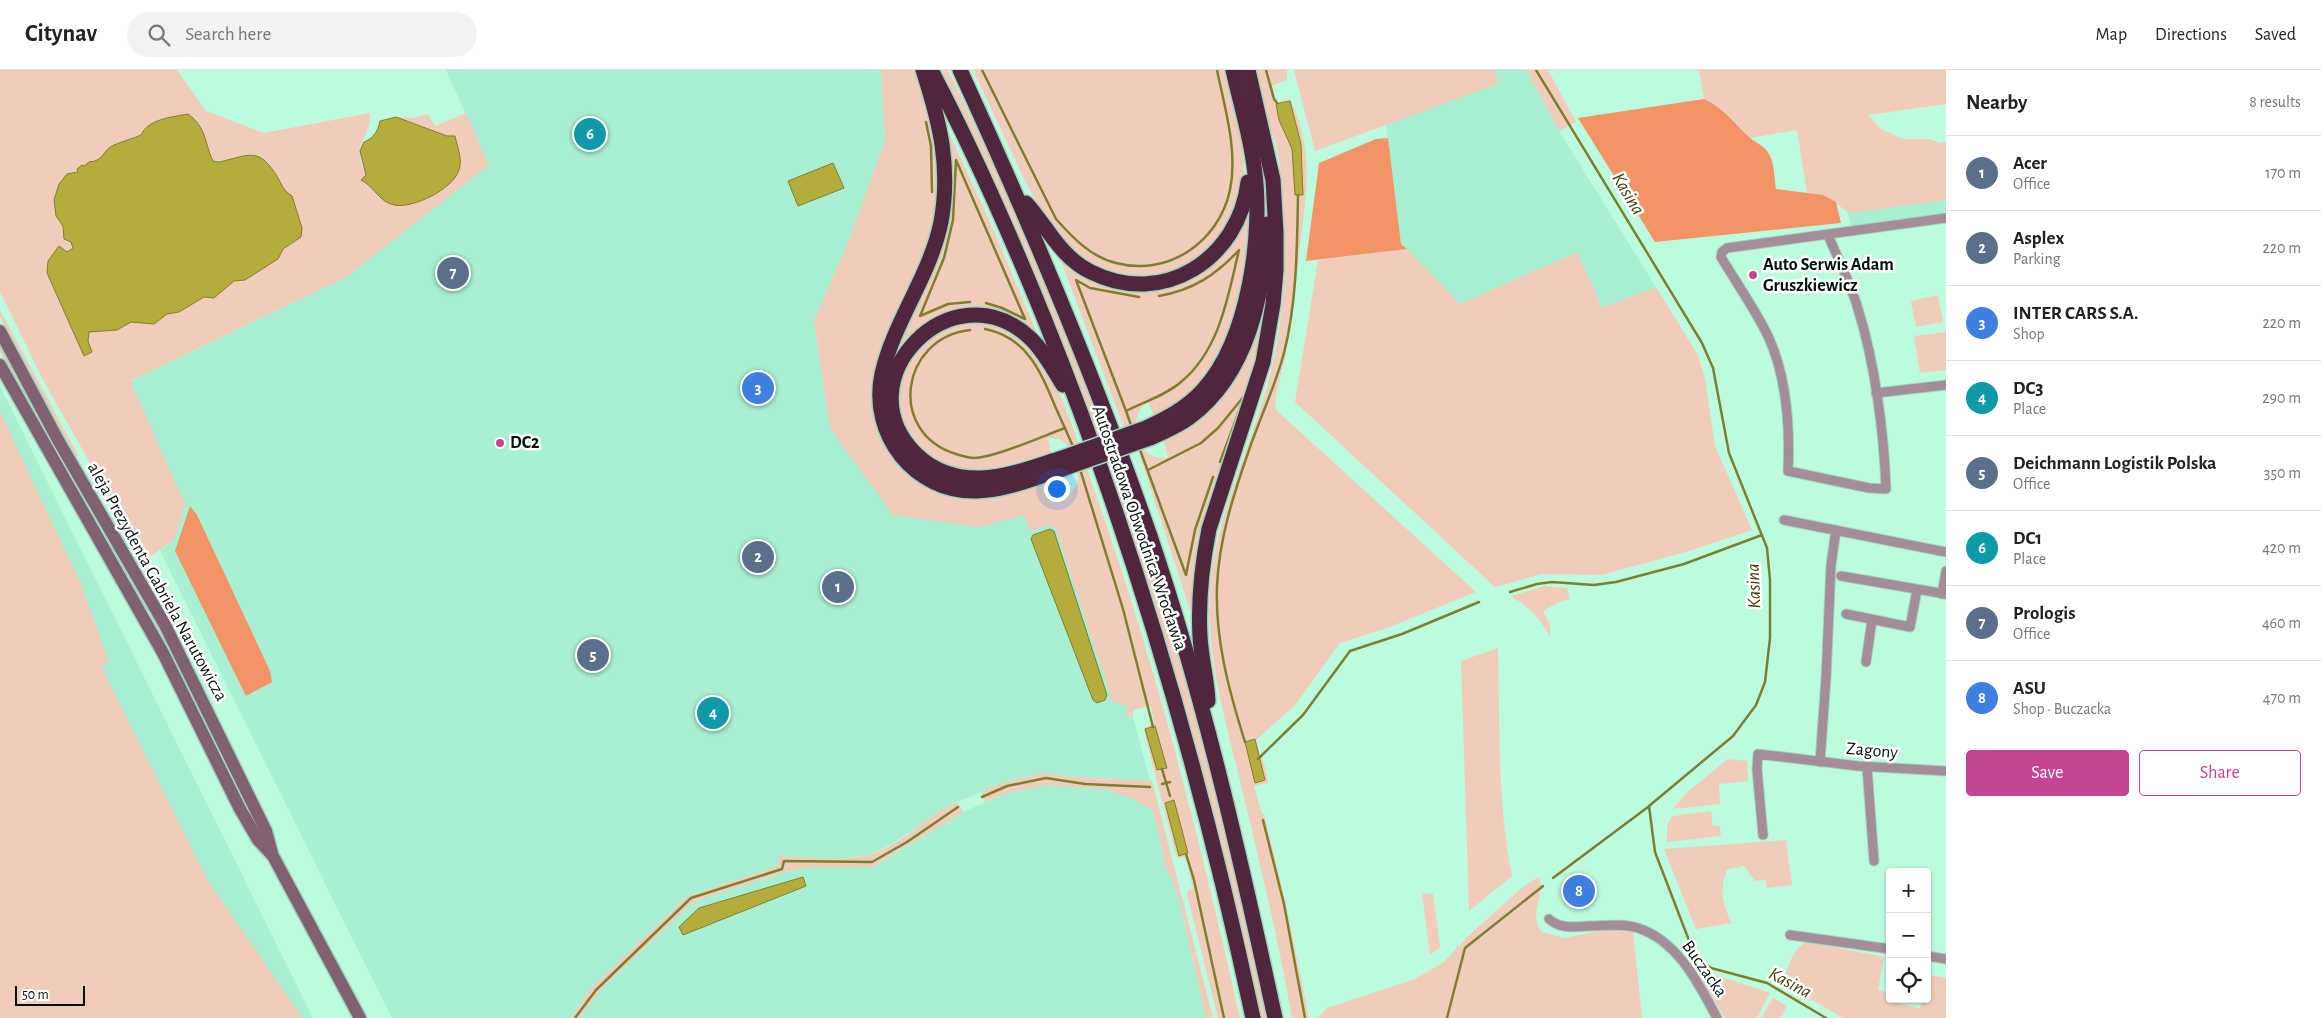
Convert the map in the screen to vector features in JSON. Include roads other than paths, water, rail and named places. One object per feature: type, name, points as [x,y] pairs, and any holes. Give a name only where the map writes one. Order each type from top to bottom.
[{"type":"highway","points":[[923,70],[941,132],[945,158],[945,194],[940,224],[932,249],[890,348],[882,374],[879,399],[885,428],[896,450],[911,468],[925,478],[953,489],[971,491],[994,489],[1185,421],[1202,407],[1223,383],[1242,349],[1253,317],[1264,262],[1267,217],[1266,150]]},
{"type":"highway","name":"Autostradowa Obwodnica Wrocławia","points":[[931,70],[1018,255],[1082,416],[1124,535],[1178,707],[1211,835],[1253,1018]]},
{"type":"highway","name":"Autostradowa Obwodnica Wrocławia","points":[[960,70],[1016,192],[1082,352],[1147,528],[1208,730],[1254,923],[1274,1018]]},
{"type":"highway","points":[[1148,433],[1199,394],[1222,364],[1237,330],[1247,296],[1255,243],[1255,178],[1248,136],[1232,70]]},
{"type":"highway","points":[[1208,730],[1207,693],[1200,638],[1200,586],[1209,529],[1258,377],[1273,304],[1276,270],[1276,219],[1273,180],[1248,70]]},
{"type":"highway","points":[[1016,192],[1031,209],[1059,248],[1091,272],[1114,280],[1131,282],[1151,283],[1171,279],[1207,260],[1228,239],[1237,224],[1245,204],[1248,181],[1248,136]]},
{"type":"highway","points":[[1063,463],[980,478],[957,477],[929,465],[907,443],[894,415],[893,384],[900,363],[913,342],[937,324],[970,316],[996,319],[1018,328],[1036,344],[1082,416]]},
{"type":"street","points":[[1828,235],[1862,321],[1876,393],[1886,489],[1869,488],[1788,471],[1787,412],[1774,351],[1757,314],[1722,257],[1722,252],[1727,248],[1946,218]]},
{"type":"street","name":"aleja Prezydenta Gabriela Narutowicza","points":[[0,331],[58,440],[169,634],[266,831],[273,856],[360,1018]]},
{"type":"street","name":"aleja Prezydenta Gabriela Narutowicza","points":[[0,364],[163,653],[240,808],[258,840],[273,856]]},
{"type":"street","points":[[1876,393],[1946,385]]},
{"type":"street","points":[[1784,520],[1946,552]]},
{"type":"street","points":[[1820,762],[1831,565],[1836,530]]},
{"type":"street","points":[[1841,576],[1917,590],[1944,592],[1946,571]]},
{"type":"street","points":[[1846,614],[1910,627],[1917,590]]},
{"type":"street","points":[[1866,662],[1872,620]]},
{"type":"street","name":"Zagony","points":[[1763,835],[1757,769],[1758,754],[1867,767],[1946,771]]},
{"type":"street","points":[[1867,767],[1874,861]]},
{"type":"street","name":"Buczacka","points":[[1549,919],[1566,927],[1623,926],[1637,928],[1652,934],[1676,953],[1717,1018]]},
{"type":"street","points":[[1790,934],[1886,949]]},
{"type":"street","points":[[1931,957],[1946,959]]},
{"type":"waterway","points":[[982,70],[1056,219],[1076,240],[1098,256],[1116,263],[1135,266],[1154,265],[1172,260],[1188,251],[1203,240],[1215,225],[1224,209],[1232,175],[1232,145],[1217,70]]},
{"type":"waterway","points":[[1266,70],[1274,99],[1277,103]]},
{"type":"waterway","name":"Kasina","points":[[1536,70],[1702,343],[1713,368],[1729,453],[1767,548],[1770,580],[1770,638],[1765,682],[1756,705],[1733,736],[1649,806],[1655,852],[1695,956],[1711,968],[1767,983],[1826,1018]]},
{"type":"waterway","points":[[926,122],[931,146],[932,192]]},
{"type":"waterway","points":[[970,302],[948,304],[920,316],[944,258],[953,220],[956,160],[1025,319],[986,303]]},
{"type":"waterway","points":[[1245,742],[1224,665],[1221,646],[1217,606],[1218,569],[1224,535],[1242,469],[1284,353],[1292,314],[1298,195]]},
{"type":"waterway","points":[[1139,297],[1090,288],[1076,280],[1126,411],[1175,387],[1194,369],[1205,354],[1214,338],[1226,304],[1239,250],[1222,267],[1203,280],[1183,290],[1159,296]]},
{"type":"waterway","points":[[985,329],[1011,339],[1030,357],[1044,380],[1074,449]]},
{"type":"waterway","points":[[970,330],[946,337],[929,350],[917,367],[911,387],[912,408],[919,427],[934,443],[966,457],[984,457],[1065,428]]},
{"type":"waterway","points":[[1148,470],[1201,443],[1218,428],[1245,395],[1220,462]]},
{"type":"waterway","points":[[1126,411],[1132,428]]},
{"type":"waterway","points":[[1139,447],[1186,575],[1195,530],[1213,477]]},
{"type":"waterway","points":[[1080,469],[1123,609],[1153,727]]},
{"type":"waterway","points":[[1510,592],[1537,584],[1552,582],[1594,585],[1616,582],[1684,564],[1762,535]]},
{"type":"waterway","points":[[1258,759],[1303,715],[1350,651],[1402,634],[1479,602]]},
{"type":"waterway","points":[[1162,769],[1170,796]]},
{"type":"waterway","points":[[982,797],[1007,786],[1046,778],[1085,784],[1150,787]]},
{"type":"waterway","points":[[1162,784],[1170,782]]},
{"type":"waterway","points":[[575,1018],[596,990],[691,898],[782,869],[784,861],[872,862],[907,842],[958,807]]},
{"type":"waterway","points":[[1553,878],[1648,807]]},
{"type":"waterway","points":[[1263,820],[1284,904],[1305,1018]]},
{"type":"waterway","points":[[1186,854],[1194,880],[1224,1018]]},
{"type":"waterway","points":[[1447,1018],[1465,948],[1543,886]]},
{"type":"place","name":"DC1","points":[[590,134]]},
{"type":"place","name":"Prologis","points":[[453,273]]},
{"type":"place","name":"Auto Serwis Adam Gruszkiewicz","points":[[1753,275]]},
{"type":"place","name":"INTER CARS S.A.","points":[[758,388]]},
{"type":"place","name":"DC2","points":[[500,443]]},
{"type":"place","name":"Asplex","points":[[758,557]]},
{"type":"place","name":"Acer","points":[[838,587]]},
{"type":"place","name":"Deichmann Logistik Polska","points":[[593,655]]},
{"type":"place","name":"DC3","points":[[713,713]]},
{"type":"place","name":"ASU","points":[[1579,891]]}]
